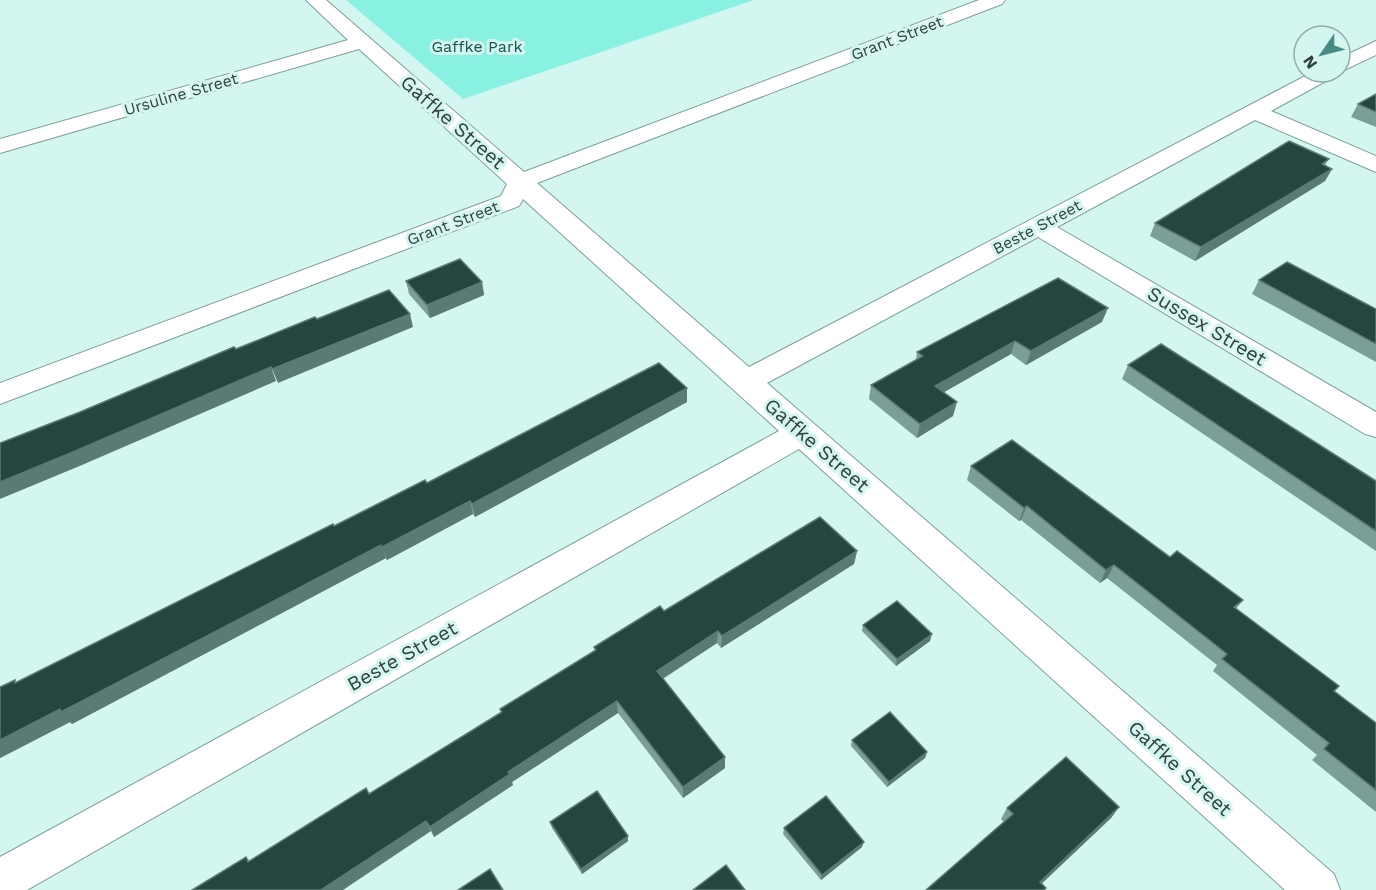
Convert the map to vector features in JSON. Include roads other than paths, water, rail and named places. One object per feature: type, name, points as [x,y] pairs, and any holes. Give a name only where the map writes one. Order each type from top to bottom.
[{"type":"street","name":"Gaffke Street","points":[[315,0],[803,432],[1298,884]]},
{"type":"street","name":"Grant Street","points":[[0,394],[510,201],[521,181],[996,0]]},
{"type":"street","name":"Ursuline Street","points":[[0,146],[363,42]]},
{"type":"street","points":[[1352,59],[1376,46]]},
{"type":"street","name":"Beste Street","points":[[745,382],[1305,84]]},
{"type":"street","points":[[1254,111],[1376,165]]},
{"type":"street","name":"Sussex Street","points":[[1038,226],[1376,426]]},
{"type":"street","name":"Beste Street","points":[[0,881],[803,432]]},
{"type":"park label","name":"Gaffke Park","points":[[477,46]]}]
